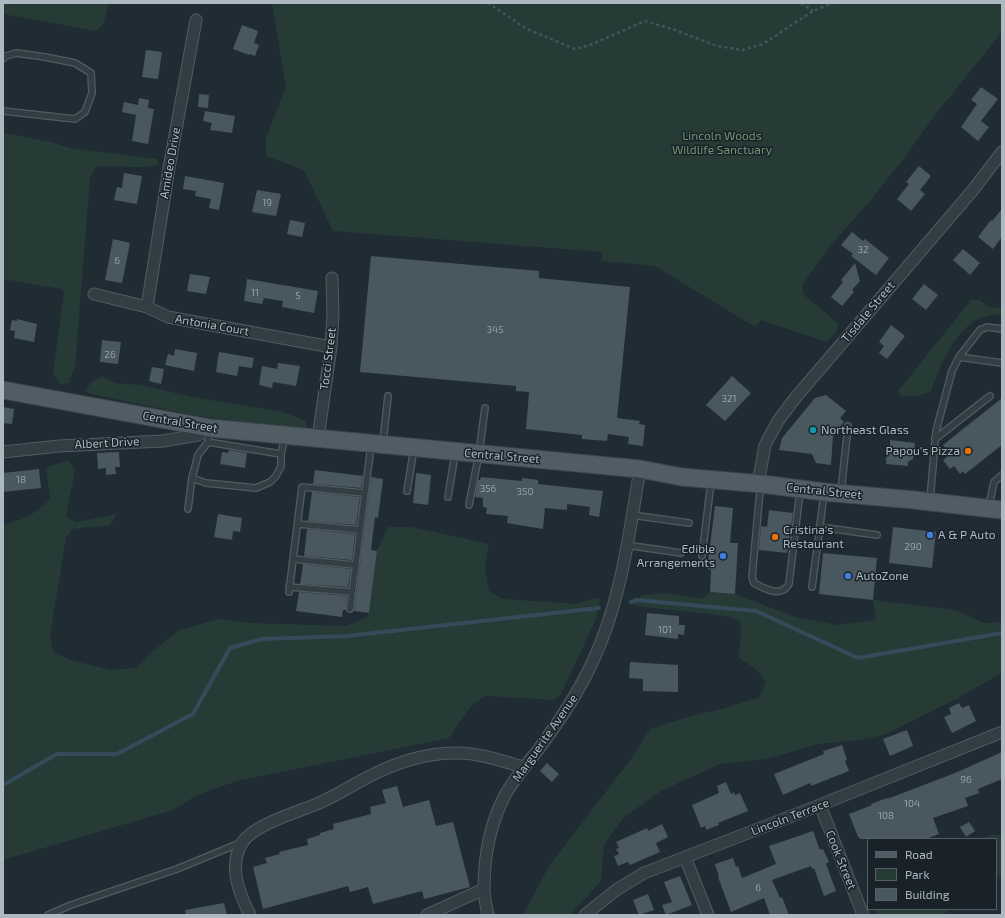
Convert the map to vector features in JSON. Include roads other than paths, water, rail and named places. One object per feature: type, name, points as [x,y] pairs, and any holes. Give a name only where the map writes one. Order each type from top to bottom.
[{"type":"main road","name":"Central Street","points":[[3,390],[209,435],[285,435],[318,438],[640,469],[682,477],[760,484],[995,510]]},
{"type":"street","name":"Amideo Drive","points":[[147,307],[169,168],[196,20]]},
{"type":"street","name":"Tisdale Street","points":[[760,484],[765,445],[778,421],[796,397],[972,190],[1002,152]]},
{"type":"street","name":"Tocci Street","points":[[318,438],[331,347],[333,314],[332,278]]},
{"type":"street","name":"Antonia Court","points":[[94,294],[147,307],[168,317],[331,347]]},
{"type":"street","name":"Albert Drive","points":[[3,452],[59,446],[163,441],[198,435],[209,435]]},
{"type":"street","name":"Marguerite Avenue","points":[[488,915],[484,889],[486,853],[493,825],[505,797],[524,767],[568,707],[592,663],[604,637],[618,590],[640,469]]},
{"type":"street","name":"Lincoln Terrace","points":[[585,915],[616,890],[638,875],[820,805],[1002,732]]},
{"type":"street","points":[[250,915],[244,904],[236,880],[235,871],[238,851],[243,842],[250,835],[268,823],[328,799],[397,763],[429,755],[456,753],[496,758],[524,767]]},
{"type":"street","name":"Cook Street","points":[[820,805],[863,915]]},
{"type":"street","points":[[685,858],[708,915]]},
{"type":"street","points":[[427,915],[484,889]]},
{"type":"lane","points":[[3,59],[6,56],[16,53],[75,63],[91,73],[92,92],[85,112],[75,119],[3,111]]},
{"type":"lane","points":[[930,502],[936,431],[949,378],[959,357],[970,341],[984,328],[1002,329]]},
{"type":"lane","points":[[959,357],[1002,363]]},
{"type":"lane","points":[[350,609],[364,494],[388,396]]},
{"type":"lane","points":[[935,440],[990,396]]},
{"type":"lane","points":[[469,505],[479,454],[485,408]]},
{"type":"lane","points":[[812,587],[820,527],[832,493],[848,426]]},
{"type":"lane","points":[[188,510],[192,478],[198,455],[209,435],[281,454]]},
{"type":"lane","points":[[192,478],[206,483],[256,488],[270,482],[276,476],[281,466],[281,454],[285,435]]},
{"type":"lane","points":[[407,491],[414,448]]},
{"type":"lane","points":[[448,497],[456,452]]},
{"type":"lane","points":[[995,510],[994,482],[1001,476]]},
{"type":"lane","points":[[702,556],[712,480]]},
{"type":"lane","points":[[760,484],[752,577],[754,583],[765,590],[780,592],[786,589],[789,584],[800,489]]},
{"type":"lane","points":[[352,592],[289,589],[302,487],[364,494]]},
{"type":"lane","points":[[631,515],[689,523]]},
{"type":"lane","points":[[298,524],[360,530]]},
{"type":"lane","points":[[820,527],[877,536]]},
{"type":"lane","points":[[626,545],[680,553]]},
{"type":"lane","points":[[293,559],[355,565]]},
{"type":"lane","points":[[48,915],[71,905],[176,869],[243,842]]},
{"type":"waterway","points":[[631,602],[636,600],[756,611],[858,658],[1002,633]]},
{"type":"waterway","points":[[3,785],[57,754],[117,754],[193,714],[230,648],[262,639],[347,636],[599,608]]},
{"type":"place","name":"Northeast Glass","points":[[813,430]]},
{"type":"place","name":"Papou's Pizza","points":[[968,451]]},
{"type":"place","name":"A & P Auto","points":[[930,535]]},
{"type":"place","name":"Cristina's Restaurant","points":[[775,537]]},
{"type":"place","name":"Edible Arrangements","points":[[723,556]]},
{"type":"place","name":"AutoZone","points":[[848,576]]},
{"type":"park label","name":"Lincoln Woods Wildlife Sanctuary","points":[[722,143]]}]
